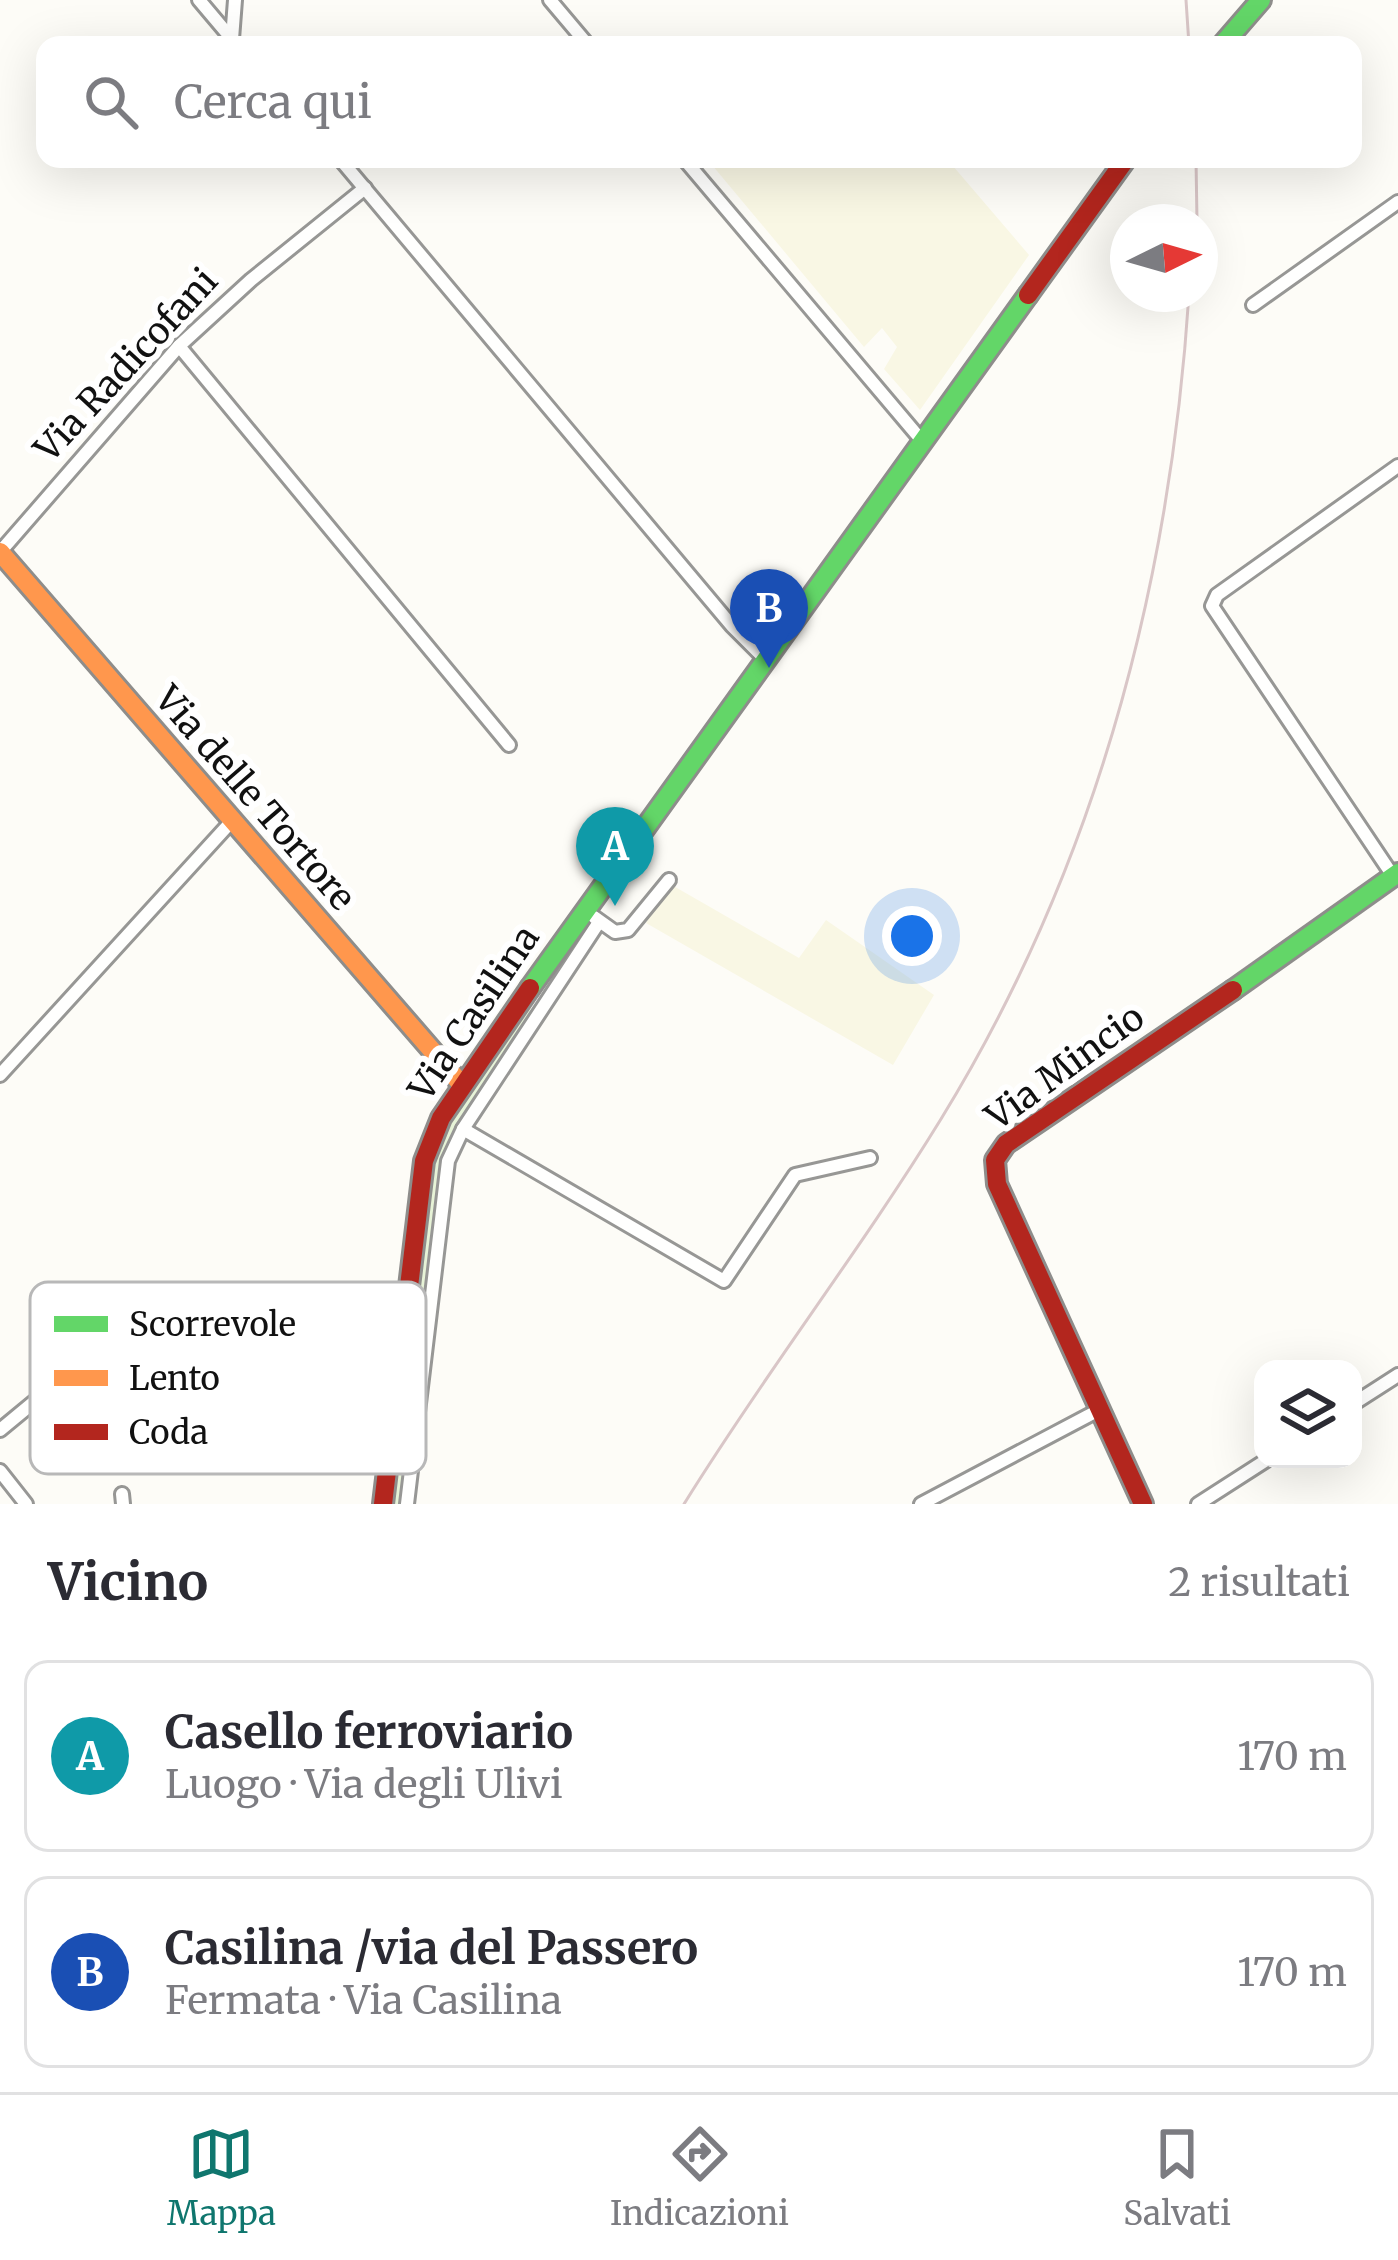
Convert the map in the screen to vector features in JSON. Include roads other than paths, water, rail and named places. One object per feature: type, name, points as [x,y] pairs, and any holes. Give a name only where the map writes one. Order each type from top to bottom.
[{"type":"main road","points":[[1230,36],[1261,0]]},
{"type":"main road","name":"Via Casilina","points":[[410,1282],[421,1174],[434,1133],[462,1085],[592,915],[766,660],[1120,168]]},
{"type":"main road","name":"Via delle Tortore","points":[[0,552],[462,1085]]},
{"type":"main road","name":"Via Mincio","points":[[1143,1504],[997,1184],[998,1152],[1395,874]]},
{"type":"main road","name":"Via Casilina","points":[[383,1504],[387,1474]]},
{"type":"street","points":[[199,0],[230,36]]},
{"type":"street","points":[[235,36],[236,0]]},
{"type":"street","points":[[550,0],[581,36]]},
{"type":"street","points":[[348,168],[732,626],[766,660]]},
{"type":"street","points":[[692,168],[923,442]]},
{"type":"street","name":"Via Radicofani","points":[[0,552],[179,346],[251,280],[365,188]]},
{"type":"street","points":[[1253,305],[1398,202]]},
{"type":"street","points":[[179,346],[508,745]]},
{"type":"street","points":[[1395,874],[1212,602],[1398,466]]},
{"type":"street","points":[[0,1075],[231,822]]},
{"type":"street","points":[[426,1330],[442,1183],[463,1129],[592,915],[615,932],[628,930],[669,880]]},
{"type":"street","points":[[463,1129],[724,1281],[795,1174],[869,1158]]},
{"type":"street","points":[[1362,1398],[1398,1375]]},
{"type":"street","points":[[0,1430],[30,1405]]},
{"type":"street","points":[[921,1504],[1099,1410]]},
{"type":"street","points":[[1198,1504],[1254,1468]]},
{"type":"street","points":[[0,1471],[26,1504]]},
{"type":"street","points":[[407,1504],[410,1474]]},
{"type":"railway","points":[[1186,0],[1188,36]]},
{"type":"railway","points":[[1196,168],[1197,204]]},
{"type":"railway","points":[[684,1504],[941,1119],[1042,925],[1116,722],[1143,617],[1164,511],[1187,312]]},
{"type":"place","name":"Casilina /via del Passero","points":[[769,668]]},
{"type":"place","name":"Casello ferroviario","points":[[615,906]]}]
